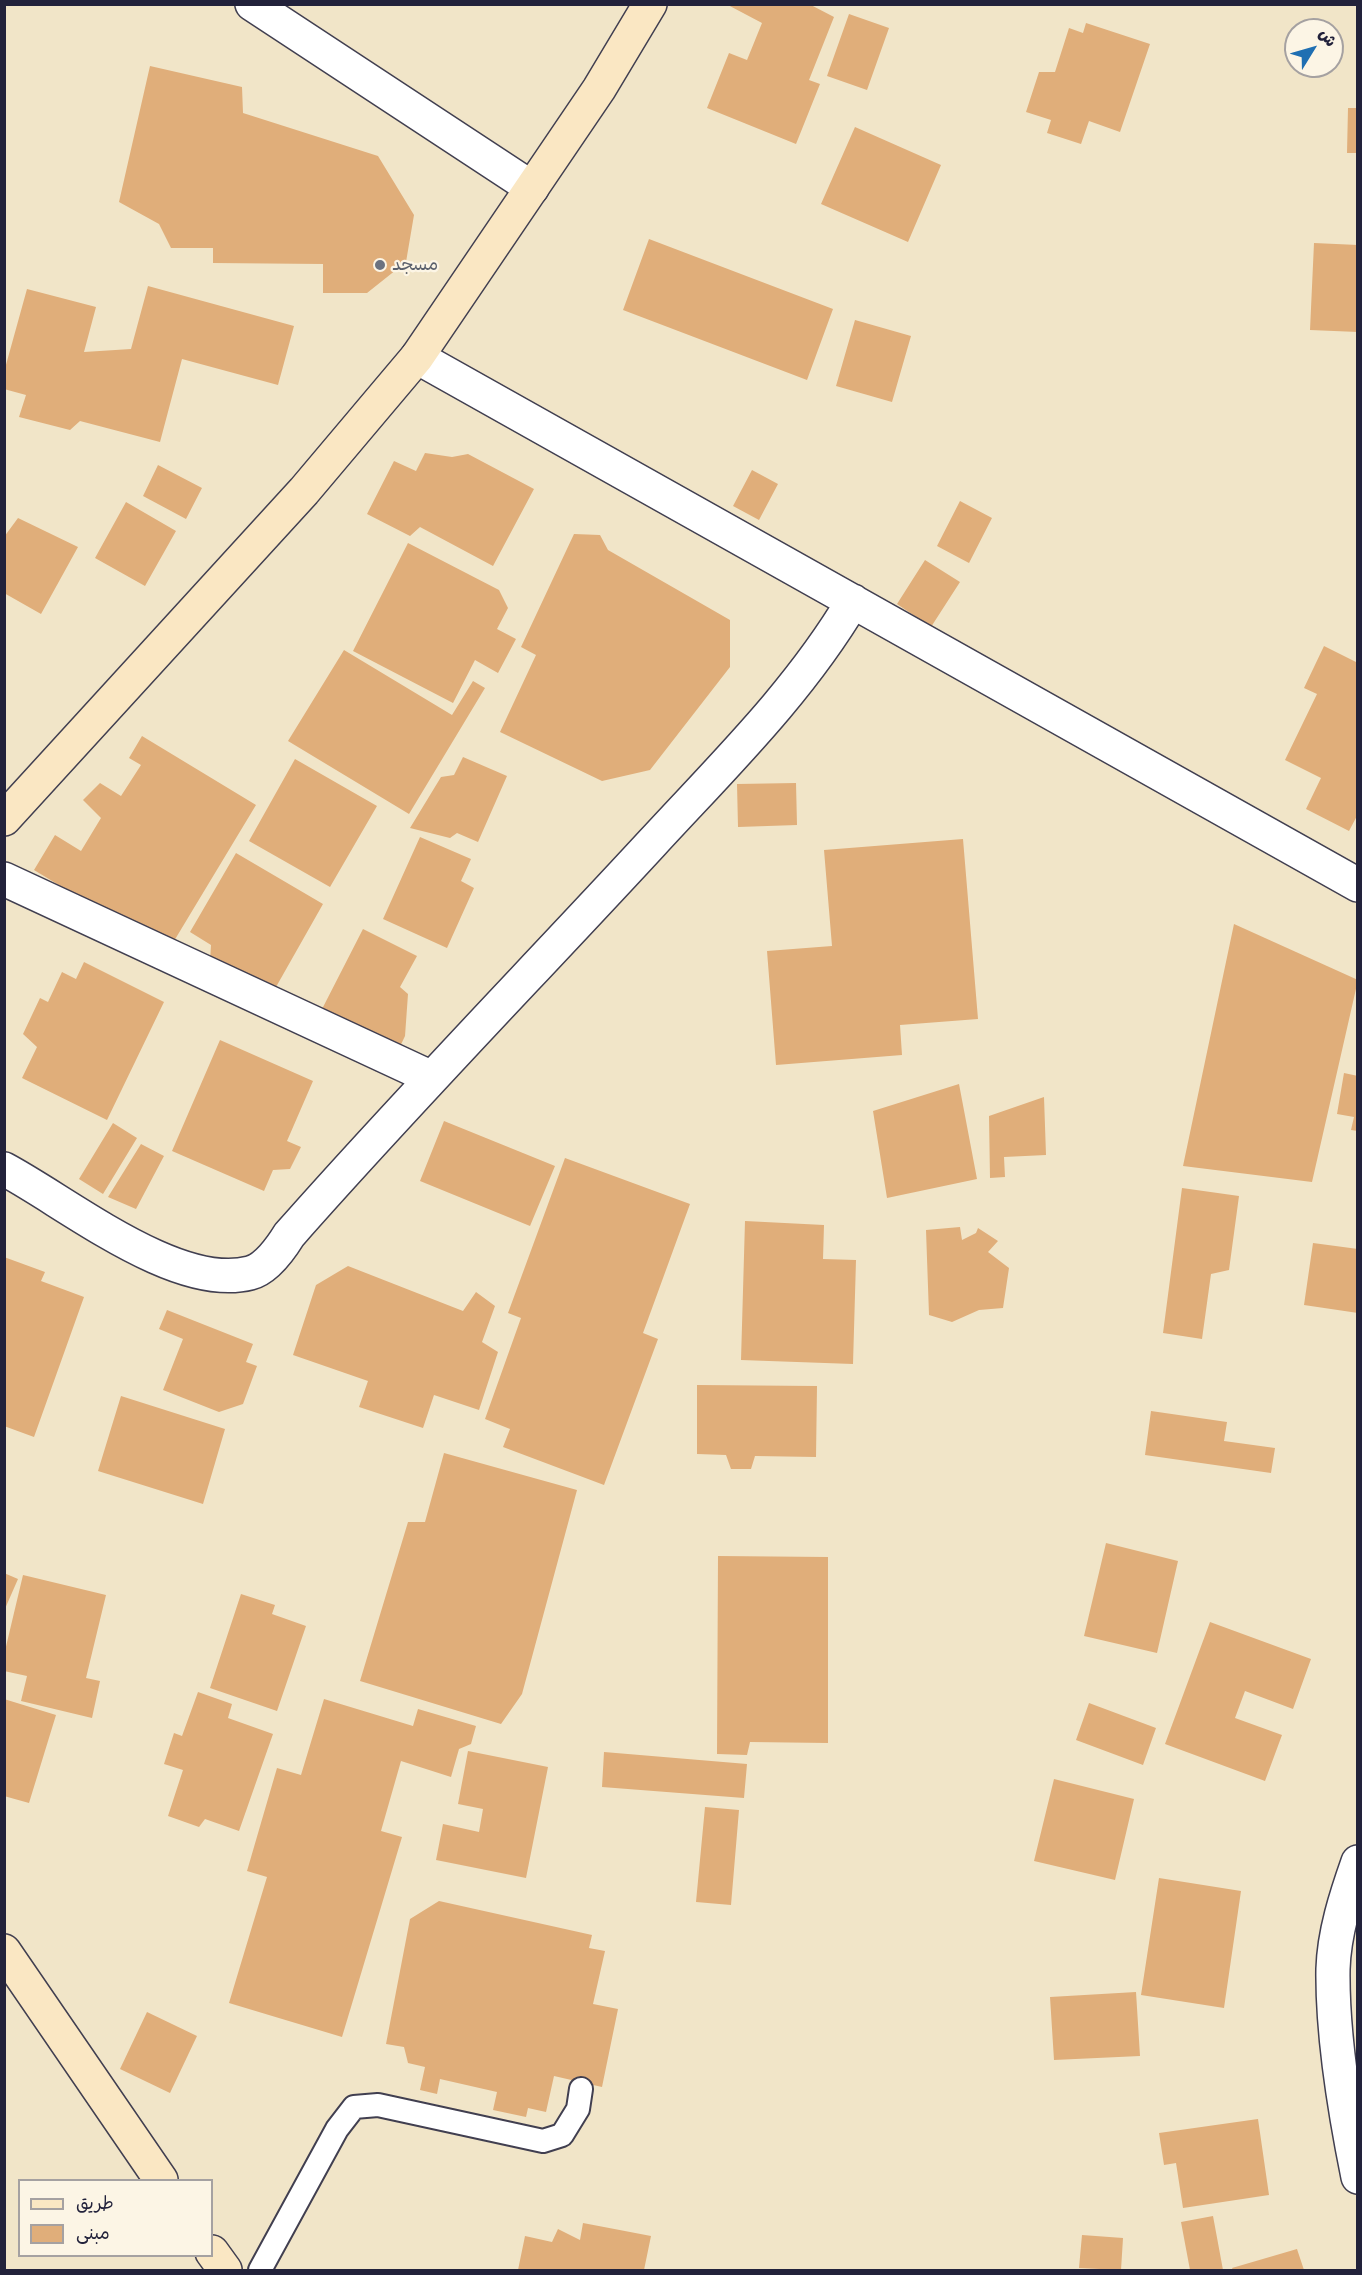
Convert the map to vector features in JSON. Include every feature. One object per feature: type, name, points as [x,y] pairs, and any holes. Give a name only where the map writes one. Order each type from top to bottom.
[{"type":"street","points":[[252,4],[532,188]]},
{"type":"street","points":[[4,819],[304,491],[417,357],[598,89],[650,4]]},
{"type":"street","points":[[417,357],[1358,885]]},
{"type":"street","points":[[4,1169],[141,1250],[202,1275],[252,1273],[278,1252],[290,1235],[383,1128],[755,734],[828,643],[853,601]]},
{"type":"street","points":[[4,879],[432,1078]]},
{"type":"street","points":[[1358,1862],[1343,1904],[1333,1968],[1344,2109],[1358,2177]]},
{"type":"street","points":[[4,1951],[160,2179]]},
{"type":"street","points":[[213,2253],[225,2271]]},
{"type":"lane","points":[[260,2271],[337,2129],[354,2108],[378,2105],[543,2141],[562,2135],[578,2109],[580,2089]]},
{"type":"building","points":[[726,4],[809,4],[834,17],[809,80],[820,84],[796,144],[707,108],[729,53],[747,60],[762,23]]},
{"type":"building","points":[[849,14],[889,28],[867,90],[827,76]]},
{"type":"building","points":[[1086,23],[1150,44],[1120,132],[1089,121],[1081,144],[1047,133],[1051,120],[1026,112],[1039,72],[1055,72],[1069,28],[1083,33]]},
{"type":"building","points":[[150,66],[242,87],[243,113],[378,156],[414,215],[406,262],[367,293],[323,293],[323,264],[213,263],[213,248],[171,248],[159,224],[119,202]]},
{"type":"building","points":[[1348,108],[1358,108],[1358,153],[1347,153]]},
{"type":"building","points":[[855,127],[941,165],[908,242],[821,204]]},
{"type":"building","points":[[649,239],[833,309],[807,380],[623,310]]},
{"type":"building","points":[[1314,243],[1358,245],[1358,332],[1310,330]]},
{"type":"building","points":[[148,286],[294,326],[278,385],[182,359],[160,442],[80,421],[70,430],[19,417],[26,395],[4,389],[4,372],[27,289],[96,307],[84,352],[131,349]]},
{"type":"building","points":[[855,320],[911,336],[892,402],[836,386]]},
{"type":"building","points":[[425,453],[452,457],[468,454],[534,489],[493,566],[420,527],[410,536],[367,514],[394,461],[416,471]]},
{"type":"building","points":[[158,465],[202,488],[186,519],[143,496]]},
{"type":"building","points":[[752,470],[778,484],[759,520],[733,506]]},
{"type":"building","points":[[960,501],[992,518],[969,563],[937,546]]},
{"type":"building","points":[[126,502],[176,531],[145,586],[95,558]]},
{"type":"building","points":[[18,518],[78,547],[41,614],[4,593],[4,537]]},
{"type":"building","points":[[574,534],[600,535],[608,550],[730,620],[730,667],[650,770],[602,781],[500,732],[536,655],[521,647]]},
{"type":"building","points":[[408,543],[499,590],[508,608],[497,629],[516,639],[498,673],[475,660],[453,703],[353,651]]},
{"type":"building","points":[[925,560],[960,582],[931,627],[897,604]]},
{"type":"building","points":[[1324,646],[1358,663],[1358,814],[1349,831],[1306,809],[1321,778],[1285,760],[1317,694],[1304,688]]},
{"type":"building","points":[[344,650],[452,715],[473,681],[485,688],[409,814],[288,741]]},
{"type":"building","points":[[142,736],[256,805],[168,951],[34,870],[55,835],[81,851],[101,818],[83,800],[100,783],[121,796],[141,765],[129,758]]},
{"type":"building","points":[[463,757],[507,776],[478,842],[457,833],[450,838],[410,828],[441,777],[454,775]]},
{"type":"building","points":[[295,759],[377,806],[330,887],[249,841]]},
{"type":"building","points":[[796,783],[797,825],[738,827],[737,784]]},
{"type":"building","points":[[420,837],[471,859],[461,881],[474,888],[447,948],[383,919]]},
{"type":"building","points":[[963,839],[978,1019],[900,1025],[902,1055],[776,1065],[767,951],[832,946],[824,850]]},
{"type":"building","points":[[236,853],[323,904],[276,987],[238,979],[210,962],[211,945],[190,932]]},
{"type":"building","points":[[1234,924],[1358,980],[1312,1182],[1183,1166]]},
{"type":"building","points":[[363,929],[417,956],[400,987],[408,994],[405,1036],[397,1053],[320,1013]]},
{"type":"building","points":[[84,962],[164,1002],[107,1120],[22,1078],[37,1047],[23,1034],[40,998],[48,1002],[62,972],[76,979]]},
{"type":"building","points":[[220,1040],[313,1081],[287,1141],[301,1147],[290,1169],[273,1170],[264,1191],[172,1151]]},
{"type":"building","points":[[1344,1073],[1358,1076],[1358,1131],[1351,1130],[1354,1117],[1337,1114]]},
{"type":"building","points":[[959,1084],[977,1179],[887,1198],[873,1111]]},
{"type":"building","points":[[1044,1097],[1046,1155],[1004,1157],[1005,1177],[990,1178],[989,1116]]},
{"type":"building","points":[[444,1121],[555,1166],[530,1226],[420,1181]]},
{"type":"building","points":[[113,1123],[137,1138],[103,1194],[79,1179]]},
{"type":"building","points":[[141,1144],[164,1156],[136,1209],[108,1197]]},
{"type":"building","points":[[565,1158],[690,1204],[643,1333],[658,1339],[604,1485],[503,1447],[510,1429],[485,1419],[521,1318],[508,1313]]},
{"type":"building","points":[[1182,1188],[1239,1196],[1229,1270],[1211,1274],[1202,1339],[1163,1333]]},
{"type":"building","points":[[745,1221],[824,1225],[823,1259],[856,1260],[853,1364],[741,1360]]},
{"type":"building","points":[[960,1227],[962,1240],[976,1233],[978,1228],[998,1241],[988,1252],[1009,1268],[1003,1308],[979,1310],[952,1322],[929,1315],[926,1230]]},
{"type":"building","points":[[1313,1243],[1358,1249],[1358,1313],[1304,1305]]},
{"type":"building","points":[[4,1257],[45,1272],[41,1281],[84,1297],[34,1437],[4,1426]]},
{"type":"building","points":[[348,1266],[463,1311],[476,1292],[495,1306],[482,1342],[498,1352],[479,1410],[434,1395],[423,1428],[359,1407],[368,1381],[293,1355],[316,1285]]},
{"type":"building","points":[[167,1310],[253,1344],[246,1362],[257,1366],[243,1404],[219,1412],[163,1390],[183,1339],[159,1329]]},
{"type":"building","points":[[697,1385],[817,1386],[816,1457],[755,1456],[751,1469],[731,1469],[726,1455],[697,1454]]},
{"type":"building","points":[[121,1396],[225,1429],[203,1504],[98,1471]]},
{"type":"building","points":[[1151,1411],[1227,1422],[1224,1441],[1275,1448],[1271,1473],[1145,1455]]},
{"type":"building","points":[[444,1453],[577,1490],[522,1694],[501,1724],[360,1681],[408,1522],[425,1522]]},
{"type":"building","points":[[1106,1543],[1178,1561],[1157,1653],[1084,1636]]},
{"type":"building","points":[[718,1556],[828,1557],[828,1743],[750,1742],[747,1755],[717,1754]]},
{"type":"building","points":[[4,1573],[18,1579],[4,1611]]},
{"type":"building","points":[[23,1575],[106,1595],[86,1678],[100,1681],[92,1718],[21,1701],[27,1676],[4,1671],[4,1655]]},
{"type":"building","points":[[241,1594],[275,1605],[272,1614],[306,1626],[277,1711],[210,1688]]},
{"type":"building","points":[[1210,1622],[1311,1659],[1293,1709],[1245,1691],[1235,1718],[1282,1735],[1265,1781],[1165,1744]]},
{"type":"building","points":[[198,1692],[232,1704],[228,1718],[273,1734],[239,1831],[205,1819],[199,1827],[168,1816],[183,1770],[164,1764],[174,1733],[182,1736]]},
{"type":"building","points":[[4,1699],[56,1715],[29,1803],[4,1796]]},
{"type":"building","points":[[324,1699],[413,1726],[418,1709],[476,1726],[471,1744],[459,1749],[451,1777],[401,1761],[381,1831],[402,1837],[342,2037],[229,2003],[267,1877],[247,1871],[277,1768],[301,1775]]},
{"type":"building","points":[[1089,1703],[1156,1728],[1143,1765],[1076,1740]]},
{"type":"building","points":[[468,1751],[548,1767],[526,1878],[436,1860],[443,1824],[479,1832],[483,1809],[458,1804]]},
{"type":"building","points":[[604,1752],[747,1764],[744,1798],[602,1787]]},
{"type":"building","points":[[1054,1779],[1134,1799],[1115,1880],[1034,1861]]},
{"type":"building","points":[[705,1807],[739,1810],[731,1905],[696,1902]]},
{"type":"building","points":[[1159,1878],[1241,1891],[1224,2008],[1141,1995]]},
{"type":"building","points":[[439,1901],[592,1935],[589,1948],[605,1951],[593,2004],[618,2009],[602,2087],[554,2076],[546,2112],[528,2108],[526,2117],[493,2110],[497,2092],[440,2079],[437,2094],[420,2090],[425,2067],[408,2063],[404,2047],[386,2044],[410,1919]]},
{"type":"building","points":[[1136,1992],[1140,2056],[1054,2060],[1050,1997]]},
{"type":"building","points":[[147,2012],[197,2036],[170,2093],[120,2069]]},
{"type":"building","points":[[1258,2119],[1269,2195],[1183,2208],[1176,2163],[1164,2165],[1159,2133]]},
{"type":"building","points":[[1213,2216],[1223,2270],[1190,2270],[1181,2222]]},
{"type":"building","points":[[583,2223],[651,2236],[644,2270],[518,2270],[525,2236],[552,2242],[558,2229],[580,2240]]},
{"type":"building","points":[[1082,2235],[1123,2238],[1121,2270],[1079,2268]]},
{"type":"building","points":[[1297,2249],[1304,2270],[1233,2270],[1232,2268]]},
{"type":"place","name":"مسجد","points":[[380,265]]}]
